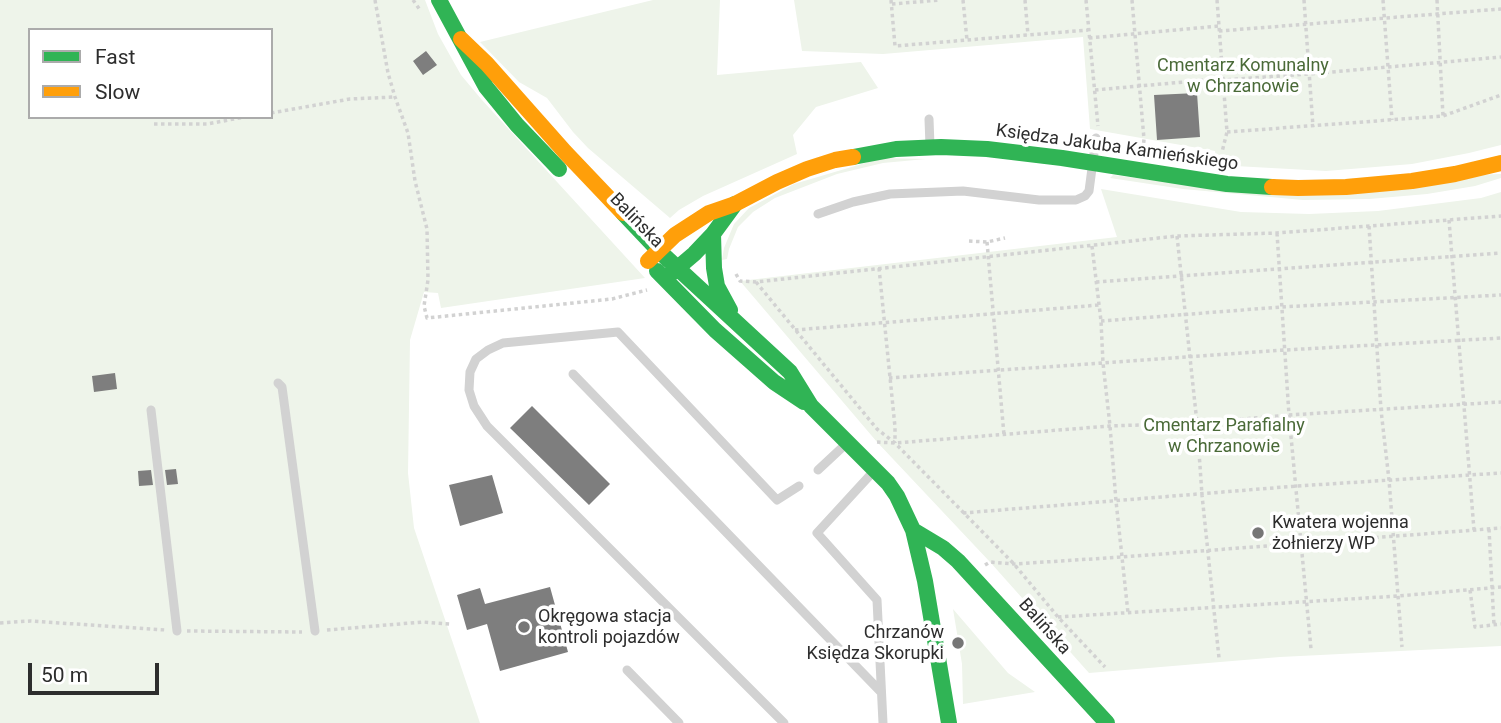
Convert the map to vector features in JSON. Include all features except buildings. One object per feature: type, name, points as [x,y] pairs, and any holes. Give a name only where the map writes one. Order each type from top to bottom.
[{"type":"main road","name":"Balińska","points":[[439,0],[486,87],[517,125],[567,178]]},
{"type":"main road","name":"Balińska","points":[[461,39],[487,64],[556,142],[671,274],[715,330],[774,382],[811,406]]},
{"type":"main road","name":"Księdza Jakuba Kamieńskiego","points":[[654,256],[675,235],[709,213],[736,204],[777,181],[825,163],[882,151],[930,147],[987,149],[1227,184],[1320,188],[1412,181],[1501,163]]},
{"type":"main road","name":"Księdza Jakuba Kamieńskiego","points":[[671,274],[713,234],[736,204]]},
{"type":"main road","points":[[713,234],[717,286],[740,325]]},
{"type":"main road","name":"Balińska","points":[[629,242],[654,256]]},
{"type":"main road","name":"Balińska","points":[[671,274],[740,325],[790,372],[811,406],[888,483],[914,530],[973,569],[1107,723]]},
{"type":"main road","points":[[914,530],[949,723]]},
{"type":"main road","points":[[926,590],[934,572],[942,568],[973,569]]},
{"type":"lane","points":[[929,119],[930,147]]},
{"type":"lane","points":[[818,214],[853,202],[890,194],[963,191],[1039,200],[1076,201],[1089,191],[1096,138]]},
{"type":"lane","points":[[784,723],[487,426],[474,406],[469,390],[470,372],[476,359],[503,343],[618,332],[777,500],[799,486]]},
{"type":"lane","points":[[573,374],[881,692]]},
{"type":"lane","points":[[278,383],[282,387],[315,631]]},
{"type":"lane","points":[[151,410],[177,631]]},
{"type":"lane","points":[[818,470],[847,443]]},
{"type":"lane","points":[[874,470],[817,533],[877,600],[883,723]]},
{"type":"lane","points":[[627,670],[679,723]]},
{"type":"path","points":[[376,0],[388,73],[408,133],[415,181],[427,229],[428,280],[424,306],[427,318],[612,299],[635,294]]},
{"type":"path","points":[[940,0],[891,2],[895,46],[1088,30]]},
{"type":"path","points":[[963,0],[967,40]]},
{"type":"path","points":[[1024,0],[1028,35]]},
{"type":"path","points":[[1086,0],[1098,131],[1096,138]]},
{"type":"path","points":[[1132,0],[1144,139],[1142,156]]},
{"type":"path","points":[[1217,0],[1227,132],[1222,152]]},
{"type":"path","points":[[1304,0],[1313,127]]},
{"type":"path","points":[[1383,0],[1392,120]]},
{"type":"path","points":[[1437,0],[1443,116]]},
{"type":"path","points":[[1089,38],[1306,26],[1501,9]]},
{"type":"path","points":[[1095,90],[1501,57]]},
{"type":"path","points":[[1227,132],[1443,116],[1501,95]]},
{"type":"path","points":[[273,113],[350,99],[395,97]]},
{"type":"path","points":[[154,124],[207,124],[234,119]]},
{"type":"path","points":[[735,272],[740,281],[756,282],[1177,236],[1277,233],[1501,216]]},
{"type":"path","points":[[1449,220],[1474,530]]},
{"type":"path","points":[[1369,226],[1381,410],[1402,647]]},
{"type":"path","points":[[1277,233],[1289,415],[1311,649]]},
{"type":"path","points":[[1177,236],[1219,658]]},
{"type":"path","points":[[969,242],[1005,238]]},
{"type":"path","points":[[987,242],[1004,435]]},
{"type":"path","points":[[1092,246],[1128,614]]},
{"type":"path","points":[[1096,282],[1501,253]]},
{"type":"path","points":[[879,268],[895,443]]},
{"type":"path","points":[[756,282],[877,429],[895,443],[1014,564],[1058,617],[1105,667]]},
{"type":"path","points":[[1101,321],[1281,307],[1501,295]]},
{"type":"path","points":[[795,330],[1099,305]]},
{"type":"path","points":[[889,378],[1501,338]]},
{"type":"path","points":[[870,448],[877,442],[895,443],[1110,426],[1197,423],[1501,402]]},
{"type":"path","points":[[963,513],[1501,472]]},
{"type":"path","points":[[973,569],[990,562],[1014,564],[1122,557],[1501,528]]},
{"type":"path","points":[[1489,529],[1494,625]]},
{"type":"path","points":[[1058,617],[1501,587]]},
{"type":"path","points":[[1469,590],[1475,627],[1501,624]]},
{"type":"path","points":[[0,622],[30,621],[177,631],[291,632],[358,629],[422,622],[450,624]]},
{"type":"green space","points":[[0,0],[425,0],[438,34],[461,75],[645,278],[441,308],[438,293],[424,292],[410,340],[408,473],[414,528],[480,723],[0,723]]},
{"type":"green space","points":[[653,0],[720,0],[717,75],[861,62],[878,88],[816,107],[793,135],[797,154],[703,196],[670,218],[588,148],[547,98],[519,82],[480,42]]},
{"type":"green space","name":"Cmentarz Komunalny w Chrzanowie","points":[[794,0],[1501,0],[1501,145],[1412,164],[1326,171],[1217,165],[1215,151],[1090,129],[1083,37],[883,54],[802,51]]},
{"type":"green space","points":[[882,158],[926,159],[883,163],[837,174],[775,198],[753,212],[738,227],[727,259],[722,260],[734,224],[749,208],[794,184]]},
{"type":"green space","points":[[1501,174],[1501,178],[1475,186],[1427,194],[1369,199],[1303,200],[1183,189],[1110,178],[1113,175],[1183,184]]},
{"type":"green space","name":"Cmentarz Parafialny w Chrzanowie","points":[[1101,189],[1241,212],[1309,214],[1378,211],[1481,198],[1501,192],[1501,646],[1280,657],[1089,673],[990,562],[877,442],[740,281],[1117,237]]},
{"type":"green space","points":[[953,609],[1008,673],[1035,692],[963,704],[962,664]]},
{"type":"traffic: fast","points":[[439,0],[486,87],[517,125],[559,169]]},
{"type":"traffic: fast","points":[[853,157],[896,149],[987,149],[1227,184],[1272,187]]},
{"type":"traffic: fast","points":[[667,277],[713,234],[735,204]]},
{"type":"traffic: fast","points":[[623,213],[659,251],[790,372],[811,406],[888,483],[897,496],[913,530],[925,581],[949,723]]},
{"type":"traffic: fast","points":[[713,234],[717,286],[730,310]]},
{"type":"traffic: fast","points":[[657,271],[715,330],[774,382],[804,402]]},
{"type":"traffic: fast","points":[[913,530],[943,548],[958,561],[1107,723]]},
{"type":"traffic: slow","points":[[461,39],[623,213]]},
{"type":"traffic: slow","points":[[648,261],[675,235],[709,213],[735,204],[807,169],[853,157]]},
{"type":"traffic: slow","points":[[1272,187],[1346,187],[1412,181],[1501,163]]},
{"type":"place","name":"Kwatera wojenna żołnierzy WP","points":[[1258,533]]},
{"type":"place","name":"Okręgowa stacja kontroli pojazdów","points":[[524,627]]},
{"type":"place","name":"Chrzanów Księdza Skorupki","points":[[958,643]]}]
